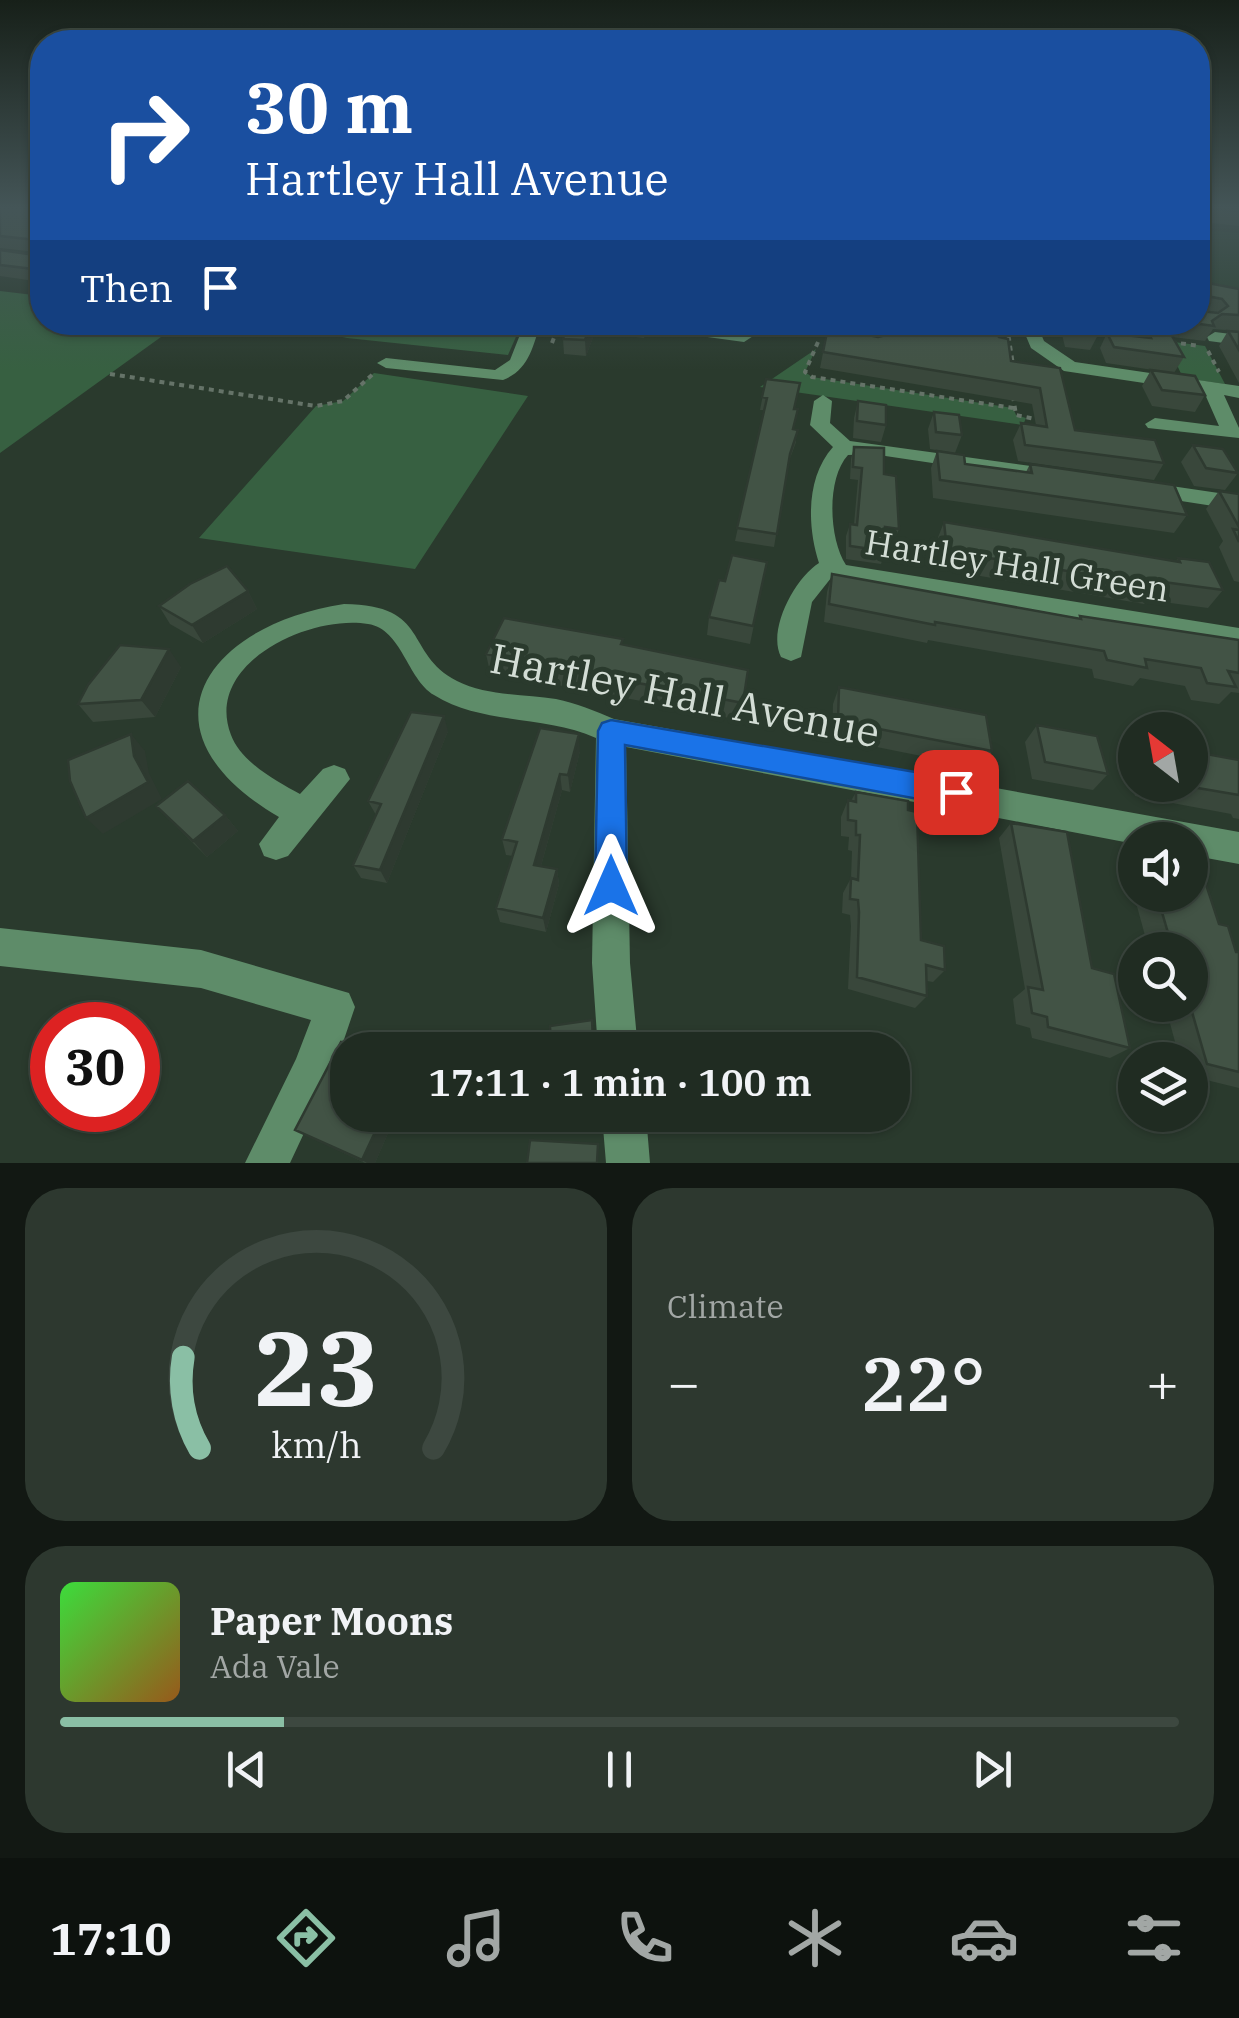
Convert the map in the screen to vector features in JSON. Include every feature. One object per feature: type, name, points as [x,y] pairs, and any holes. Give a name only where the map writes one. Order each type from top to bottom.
[{"type":"street","points":[[386,362],[497,376],[517,366],[529,335]]},
{"type":"street","points":[[834,335],[872,343]]},
{"type":"street","points":[[1035,335],[1044,352],[1070,367],[1227,391],[1236,435],[1155,424]]},
{"type":"street","points":[[1214,337],[1239,340]]},
{"type":"street","points":[[823,401],[820,425],[847,449],[872,448],[1084,480]]},
{"type":"street","name":"Hartley Hall Green","points":[[847,449],[833,458],[821,516],[824,550],[830,567],[838,572],[1239,638]]},
{"type":"street","points":[[1123,486],[1239,503]]},
{"type":"street","points":[[790,650],[799,596],[805,586],[830,567]]},
{"type":"street","name":"Hartley Hall Avenue","points":[[304,813],[270,796],[238,769],[218,739],[212,718],[216,694],[226,673],[272,632],[299,621],[370,614],[392,622],[436,681],[480,699],[571,715],[611,731],[1239,848]]},
{"type":"street","points":[[611,731],[610,964],[616,1032]]},
{"type":"street","points":[[276,844],[334,779]]},
{"type":"street","points":[[0,947],[201,968],[335,1007],[313,1069],[268,1163]]},
{"type":"street","points":[[625,1132],[628,1163]]},
{"type":"path","points":[[552,342],[555,335]]},
{"type":"path","points":[[814,335],[814,354],[805,372],[812,377],[1013,408]]},
{"type":"path","points":[[1009,335],[1014,372]]},
{"type":"path","points":[[1186,385],[1166,342],[1205,346],[1227,391]]},
{"type":"path","points":[[110,374],[295,405],[330,406],[343,401],[386,362]]},
{"type":"path","points":[[1012,384],[1016,415],[1045,420]]},
{"type":"shaded area","points":[[1210,261],[1239,261],[1239,291],[1210,287]]},
{"type":"shaded area","points":[[0,291],[30,295],[30,335],[161,335],[161,337],[0,453]]},
{"type":"shaded area","points":[[334,335],[517,335],[508,355]]},
{"type":"shaded area","points":[[1166,341],[1205,346],[1225,384],[1183,378]]},
{"type":"shaded area","points":[[816,349],[805,372],[812,377],[1013,408],[1016,415],[1026,418],[1023,425],[760,387]]},
{"type":"shaded area","points":[[374,373],[528,396],[415,569],[199,538],[316,406],[343,401]]},
{"type":"building","points":[[0,261],[30,261],[30,269],[0,265]]},
{"type":"building","points":[[1210,283],[1239,289],[1239,315],[1222,314],[1212,321],[1214,326],[1210,325],[1210,312],[1218,313],[1228,306],[1222,299],[1210,297]]},
{"type":"building","points":[[1228,331],[1239,332],[1239,350]]},
{"type":"building","points":[[564,335],[587,335],[585,340],[563,339]]},
{"type":"building","points":[[826,335],[999,335],[1008,339],[1011,361],[1060,368],[1075,430],[1155,440],[1164,463],[1025,445],[1021,423],[1047,427],[1040,388],[823,352]]},
{"type":"building","points":[[1108,335],[1125,335],[1151,338],[1150,335],[1171,335],[1184,357],[1114,347]]},
{"type":"building","points":[[1151,370],[1195,376],[1205,395],[1162,390]]},
{"type":"building","points":[[766,379],[800,383],[793,429],[798,430],[790,454],[777,534],[737,528],[767,398],[762,397]]},
{"type":"building","points":[[858,401],[886,405],[886,425],[857,421]]},
{"type":"building","points":[[934,412],[959,415],[962,435],[936,432]]},
{"type":"building","points":[[1193,445],[1223,449],[1238,473],[1206,468]]},
{"type":"building","points":[[854,447],[884,448],[884,474],[896,476],[899,529],[885,527],[885,551],[850,546],[850,524],[857,525],[862,468],[853,467]]},
{"type":"building","points":[[937,451],[964,455],[965,464],[1032,473],[1030,464],[1174,485],[1187,515],[940,480]]},
{"type":"building","points":[[1219,491],[1239,494],[1239,527]]},
{"type":"building","points":[[944,522],[1180,562],[1178,558],[1209,562],[1223,590],[1156,581],[1158,586],[947,551]]},
{"type":"building","points":[[732,555],[767,562],[753,626],[709,617],[719,580],[725,581]]},
{"type":"building","points":[[227,566],[248,591],[192,625],[159,606],[190,584]]},
{"type":"building","points":[[832,574],[1081,619],[1080,616],[1239,640],[1239,673],[1228,671],[1236,687],[1207,683],[1201,668],[1145,659],[1147,668],[1107,660],[1104,651],[829,604]]},
{"type":"building","points":[[504,618],[623,639],[621,644],[748,670],[743,703],[486,654]]},
{"type":"building","points":[[120,645],[169,649],[141,700],[78,704],[88,685]]},
{"type":"building","points":[[839,687],[986,715],[992,751],[838,721]]},
{"type":"building","points":[[411,712],[444,716],[380,870],[353,865],[381,804],[368,801]]},
{"type":"building","points":[[1037,725],[1097,736],[1108,774],[1045,762]]},
{"type":"building","points":[[540,728],[579,734],[568,775],[560,774],[534,865],[557,869],[543,918],[496,908],[517,842],[502,839]]},
{"type":"building","points":[[131,734],[134,756],[148,782],[86,818],[70,781],[68,760]]},
{"type":"building","points":[[1208,754],[1239,760],[1239,795],[1208,790]]},
{"type":"building","points":[[188,781],[225,815],[193,841],[156,806]]},
{"type":"building","points":[[856,792],[908,801],[908,810],[917,812],[921,940],[944,946],[945,970],[926,965],[927,996],[857,977],[858,900],[850,899],[851,878],[858,880],[860,835],[856,835],[856,821],[848,820],[848,800],[856,802]]},
{"type":"building","points":[[1011,823],[1067,832],[1092,968],[1114,974],[1118,1022],[1124,1022],[1129,1042],[1118,1045],[1048,1027],[1047,1017],[1032,1013],[1028,987],[1043,990]]},
{"type":"building","points":[[1208,891],[1219,924],[1228,926],[1239,952],[1239,1072],[1208,1064],[1208,1042],[1201,1042],[1195,1022],[1208,1022],[1208,932],[1168,932],[1162,912],[1208,912]]},
{"type":"building","points":[[592,1020],[593,1032],[550,1032],[550,1026]]},
{"type":"building","points":[[330,1063],[330,1132],[375,1132],[362,1160],[295,1130]]},
{"type":"building","points":[[530,1140],[598,1144],[597,1163],[527,1163]]},
{"type":"route","points":[[611,886],[611,731],[956,792]]}]
